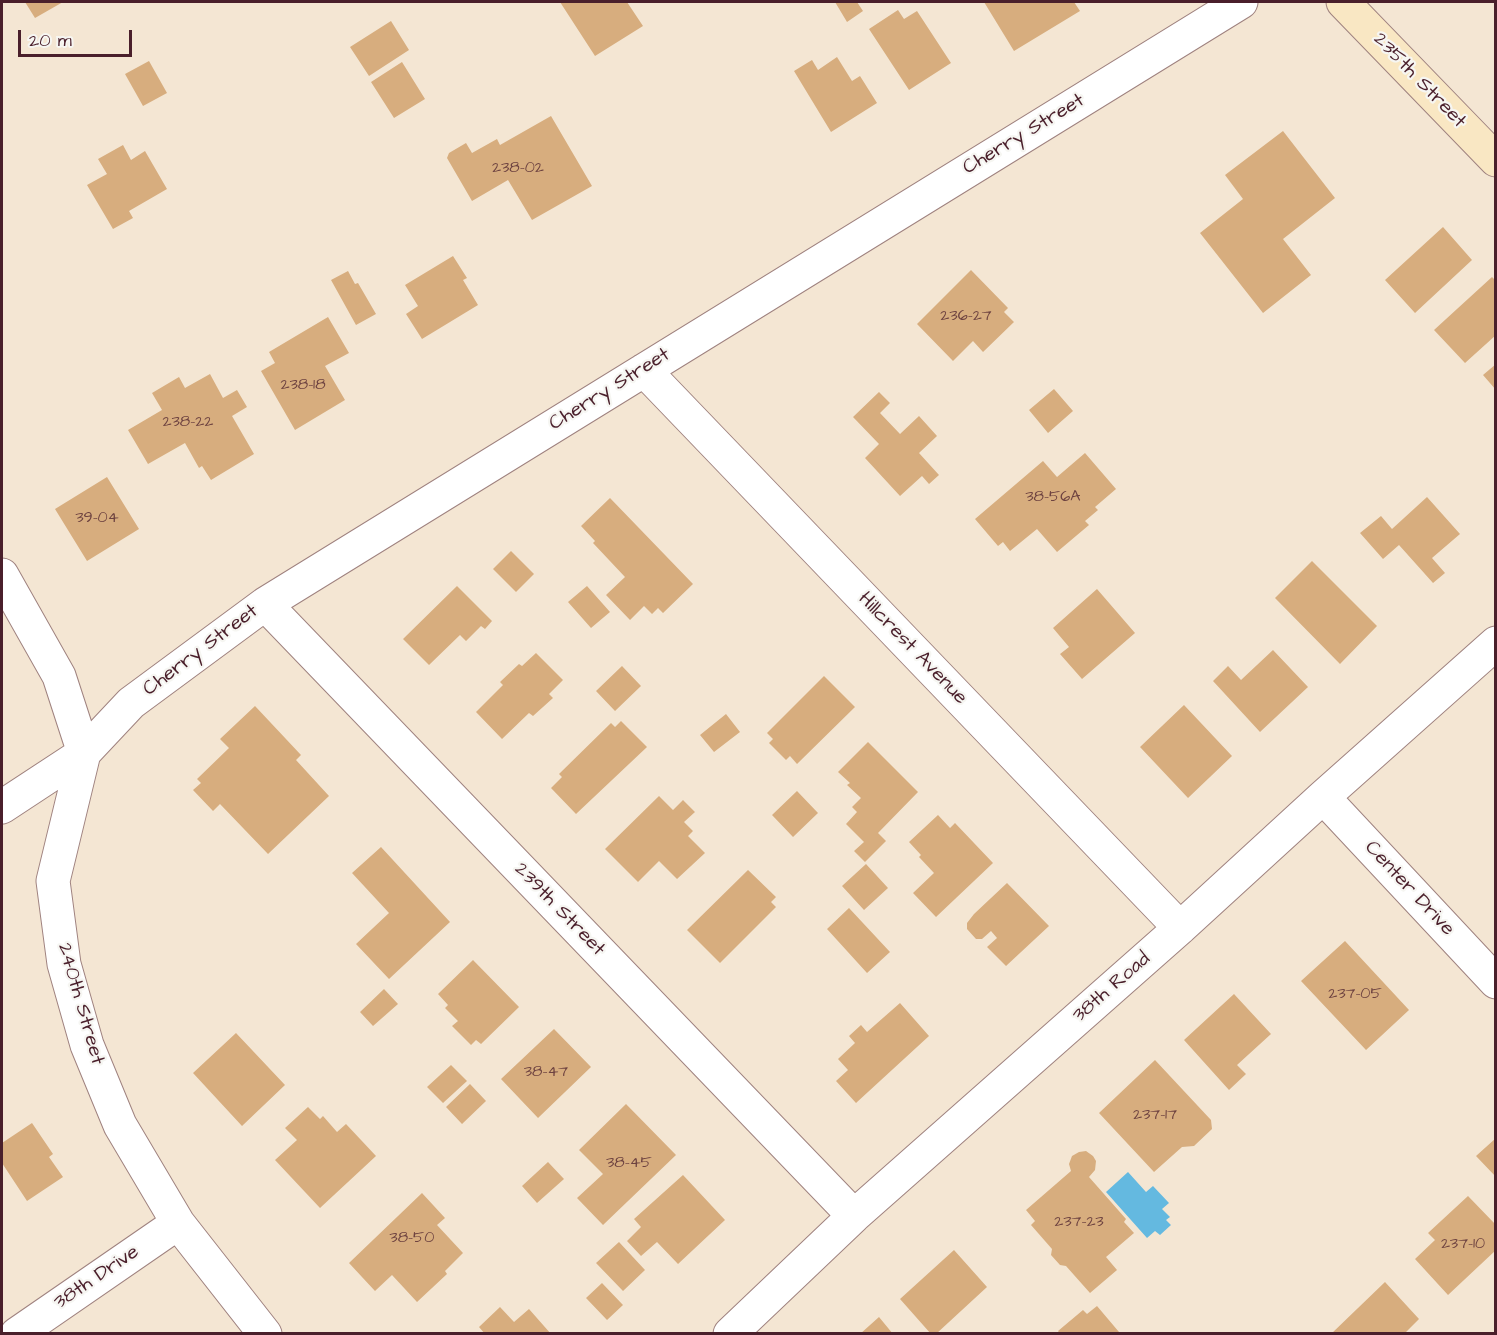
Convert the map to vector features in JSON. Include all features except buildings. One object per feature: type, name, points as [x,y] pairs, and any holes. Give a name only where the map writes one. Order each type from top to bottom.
[{"type":"main road","name":"235th Street","points":[[1343,2],[1496,160]]},
{"type":"street","name":"Cherry Street","points":[[2,807],[84,753],[131,703],[265,604],[1241,2]]},
{"type":"street","name":"Hillcrest Avenue","points":[[644,369],[1180,928]]},
{"type":"street","points":[[2,575],[59,676],[84,753]]},
{"type":"street","name":"239th Street","points":[[265,604],[854,1216]]},
{"type":"street","name":"38th Road","points":[[730,1334],[854,1216],[1180,928],[1323,797],[1496,644]]},
{"type":"street","name":"240th Street","points":[[84,753],[53,881],[64,964],[87,1045],[120,1125],[178,1223],[265,1334]]},
{"type":"street","name":"Center Drive","points":[[1323,797],[1496,982]]},
{"type":"street","name":"38th Drive","points":[[17,1334],[178,1223]]},
{"type":"water","points":[[1128,1172],[1146,1192],[1153,1186],[1169,1203],[1162,1209],[1170,1217],[1166,1220],[1171,1225],[1160,1235],[1155,1231],[1147,1238],[1106,1192]]}]
